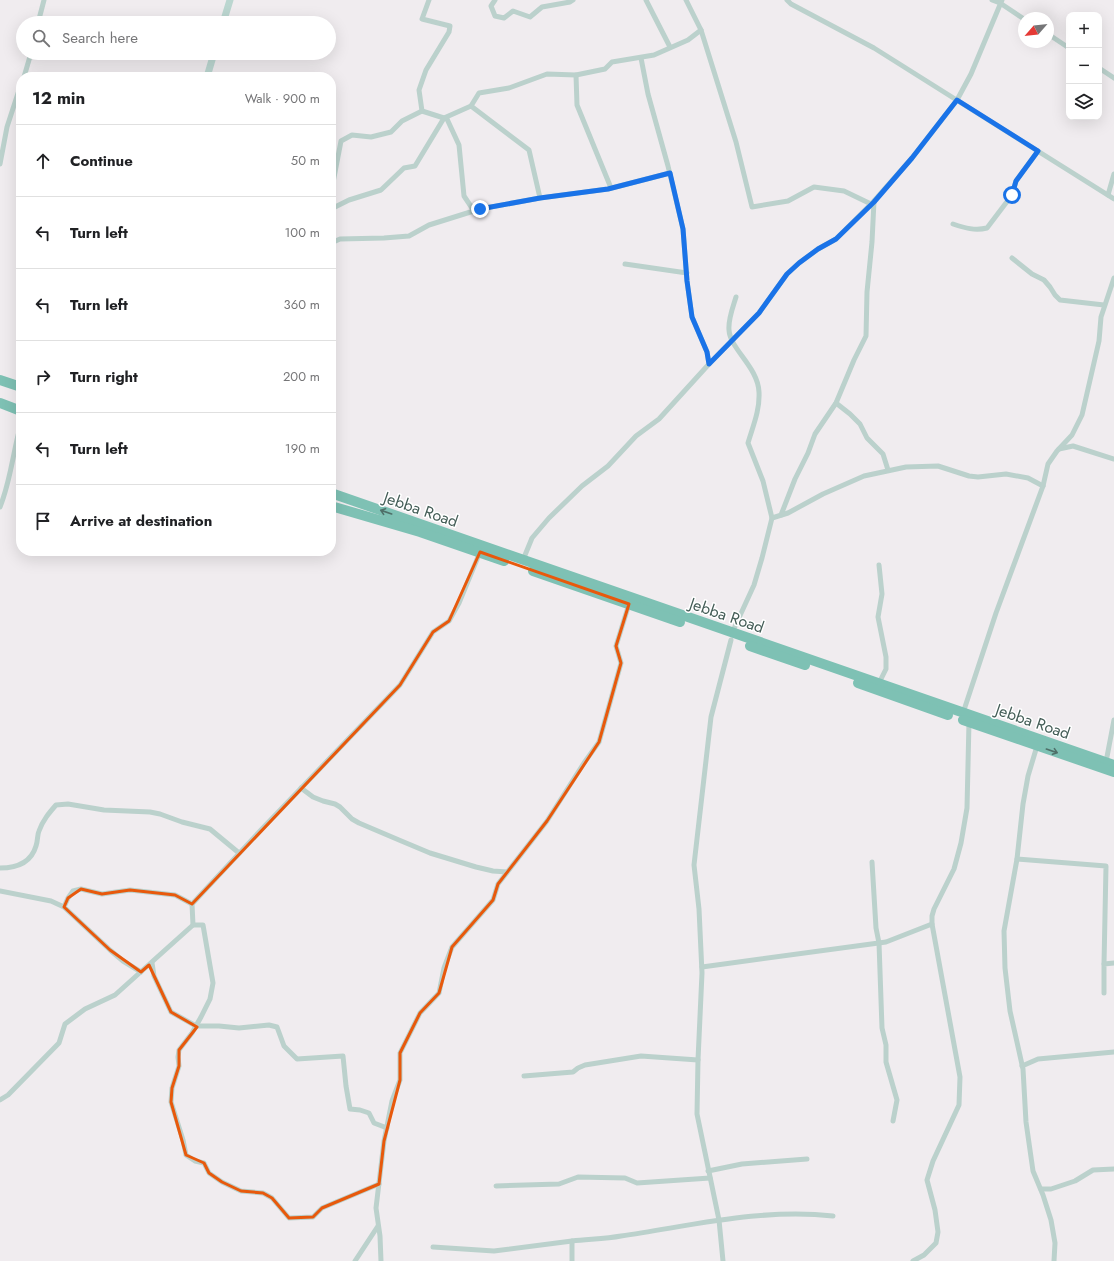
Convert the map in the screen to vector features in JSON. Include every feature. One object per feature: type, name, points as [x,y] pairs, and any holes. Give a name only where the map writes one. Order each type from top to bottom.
[{"type":"highway","points":[[0,380],[16,385]]},
{"type":"highway","points":[[0,403],[16,409]]},
{"type":"highway","name":"Jebba Road","points":[[336,496],[480,552],[629,604],[879,683],[1110,763]]},
{"type":"highway","name":"Jebba Road","points":[[336,507],[421,528],[630,596],[732,636],[1036,746],[1114,772]]},
{"type":"street","points":[[40,16],[44,0]]},
{"type":"street","points":[[225,16],[230,0]]},
{"type":"street","points":[[422,111],[419,90],[426,70],[449,32],[450,26],[422,19],[429,0]]},
{"type":"street","points":[[495,0],[491,6],[495,16],[504,18],[513,11],[530,17],[542,7],[570,2],[573,0]]},
{"type":"street","points":[[646,0],[670,47]]},
{"type":"street","points":[[686,0],[701,30],[736,142],[752,207],[788,201],[814,187],[844,191],[873,203]]},
{"type":"street","points":[[787,0],[791,4],[874,48],[1114,199]]},
{"type":"street","points":[[992,0],[1001,2],[1018,15]]},
{"type":"street","points":[[523,560],[532,538],[549,518],[582,486],[608,466],[636,436],[659,419],[709,364],[759,313],[787,274],[818,249],[836,239],[873,203],[912,158],[957,100],[971,74],[1001,2]]},
{"type":"street","points":[[336,206],[349,200],[381,190],[404,168],[415,166],[444,118],[471,106],[479,93],[509,88],[547,74],[576,75],[605,69],[612,62],[654,55],[688,40],[701,30]]},
{"type":"street","points":[[1054,38],[1066,46]]},
{"type":"street","points":[[641,58],[648,94],[670,173],[683,229],[687,281],[692,317],[707,352],[709,364]]},
{"type":"street","points":[[25,72],[29,60]]},
{"type":"street","points":[[208,72],[212,60]]},
{"type":"street","points":[[1102,70],[1114,78]]},
{"type":"street","points":[[576,75],[577,105],[611,188]]},
{"type":"street","points":[[0,164],[7,127],[16,99]]},
{"type":"street","points":[[471,106],[529,150],[540,198]]},
{"type":"street","points":[[336,167],[341,141],[352,135],[371,137],[392,132],[402,121],[422,111],[447,119],[459,145],[464,196],[474,210]]},
{"type":"street","points":[[953,224],[968,229],[981,230],[987,228],[1012,195],[1016,181],[1038,151]]},
{"type":"street","points":[[336,241],[340,239],[409,236],[429,225],[474,210],[540,198],[611,188],[670,173]]},
{"type":"street","points":[[1108,195],[1114,174]]},
{"type":"street","points":[[781,515],[795,479],[808,454],[815,434],[836,403],[866,336],[866,292],[872,242],[873,203]]},
{"type":"street","points":[[1012,258],[1032,274],[1044,280],[1054,295],[1060,300],[1104,305]]},
{"type":"street","points":[[626,264],[687,273]]},
{"type":"street","points":[[963,713],[996,613],[1043,486],[1048,464],[1072,435],[1082,415],[1100,342],[1101,317],[1114,278]]},
{"type":"street","points":[[723,1261],[719,1220],[697,1114],[702,967],[699,909],[694,865],[711,717],[732,636],[754,585],[772,518],[763,481],[748,443],[757,416],[759,391],[753,372],[732,340],[728,331],[730,317],[736,297]]},
{"type":"street","points":[[836,403],[860,424],[867,438],[882,454],[888,470]]},
{"type":"street","points":[[0,507],[12,462],[16,440]]},
{"type":"street","points":[[1059,449],[1073,446],[1114,459]]},
{"type":"street","points":[[772,518],[793,511],[842,484],[864,476],[906,467],[938,466],[978,477],[1006,474],[1028,478],[1043,486]]},
{"type":"street","points":[[193,925],[192,904],[400,685],[433,632],[449,621],[459,603],[480,552]]},
{"type":"street","points":[[879,565],[882,594],[878,618],[886,651],[886,661],[884,672],[879,683]]},
{"type":"street","points":[[380,1261],[376,1208],[387,1128],[392,1102],[400,1080],[400,1053],[420,1013],[439,993],[444,968],[452,947],[493,900],[498,884],[548,821],[584,763],[599,742],[621,663],[616,646],[629,604]]},
{"type":"street","points":[[1110,763],[1114,720]]},
{"type":"street","points":[[913,1261],[924,1255],[936,1243],[938,1232],[935,1210],[927,1180],[933,1162],[959,1105],[960,1077],[932,924],[932,916],[954,869],[961,843],[967,808],[969,722]]},
{"type":"street","points":[[1036,746],[1028,776],[1023,804],[1017,859],[1004,931],[1005,968],[1010,1011],[1022,1066],[1026,1122],[1033,1171],[1041,1189],[1051,1220],[1055,1243],[1054,1261]]},
{"type":"street","points":[[301,788],[314,797],[340,807],[352,819],[359,823],[430,853],[476,867],[493,871],[507,872]]},
{"type":"street","points":[[0,868],[16,867],[27,861],[34,853],[37,844],[38,832],[43,820],[56,804],[68,804],[104,810],[150,812],[160,814],[182,822],[210,829],[239,853]]},
{"type":"street","points":[[1017,859],[1106,866],[1104,993]]},
{"type":"street","points":[[872,862],[876,902],[876,928],[879,943],[882,1028],[886,1045],[886,1062],[897,1100],[893,1121]]},
{"type":"street","points":[[64,907],[68,898],[74,891],[81,889],[102,894],[130,890],[175,895],[192,904]]},
{"type":"street","points":[[0,891],[51,901],[64,907],[119,958],[141,972]]},
{"type":"street","points":[[702,967],[886,942],[932,924]]},
{"type":"street","points":[[0,1100],[8,1095],[59,1043],[65,1024],[85,1009],[115,995],[193,925],[203,926],[213,983],[210,999],[196,1026],[179,1050],[179,1066],[172,1088],[171,1102],[186,1155],[195,1161],[204,1163],[209,1173],[241,1192],[263,1193],[272,1198],[289,1218],[313,1216],[322,1208],[379,1184]]},
{"type":"street","points":[[152,963],[154,976],[171,1012],[196,1026],[239,1028],[269,1024],[277,1028],[284,1046],[297,1059],[343,1056],[350,1109],[360,1110],[369,1114],[374,1123],[387,1128]]},
{"type":"street","points":[[1104,964],[1114,963]]},
{"type":"street","points":[[1022,1066],[1038,1059],[1114,1052]]},
{"type":"street","points":[[524,1076],[573,1072],[585,1065],[641,1056],[698,1060]]},
{"type":"street","points":[[708,1171],[742,1164],[807,1159]]},
{"type":"street","points":[[1041,1189],[1051,1189],[1075,1181],[1093,1170],[1114,1169]]},
{"type":"street","points":[[496,1186],[559,1184],[578,1177],[625,1178],[637,1183],[710,1178]]},
{"type":"street","points":[[433,1247],[494,1251],[620,1236],[719,1220],[772,1214],[802,1213],[833,1216]]},
{"type":"street","points":[[355,1261],[378,1226]]},
{"type":"street","points":[[572,1241],[572,1261]]},
{"type":"highlighted area","points":[[480,552],[629,604],[616,646],[621,663],[599,742],[547,821],[498,884],[493,900],[452,947],[439,993],[420,1013],[400,1053],[400,1080],[384,1141],[379,1184],[322,1208],[313,1217],[289,1218],[272,1198],[263,1193],[241,1191],[222,1182],[209,1173],[204,1163],[186,1155],[171,1102],[172,1088],[179,1066],[179,1050],[197,1027],[171,1012],[149,965],[141,972],[110,950],[64,907],[68,898],[81,889],[102,894],[130,890],[175,895],[192,904],[400,685],[433,632],[449,621]]},
{"type":"route","points":[[480,209],[540,198],[608,189],[670,173],[683,229],[687,281],[692,317],[707,352],[709,364],[759,313],[787,274],[818,249],[836,239],[874,202],[912,158],[957,100],[1038,151],[1016,181],[1012,195]]}]
